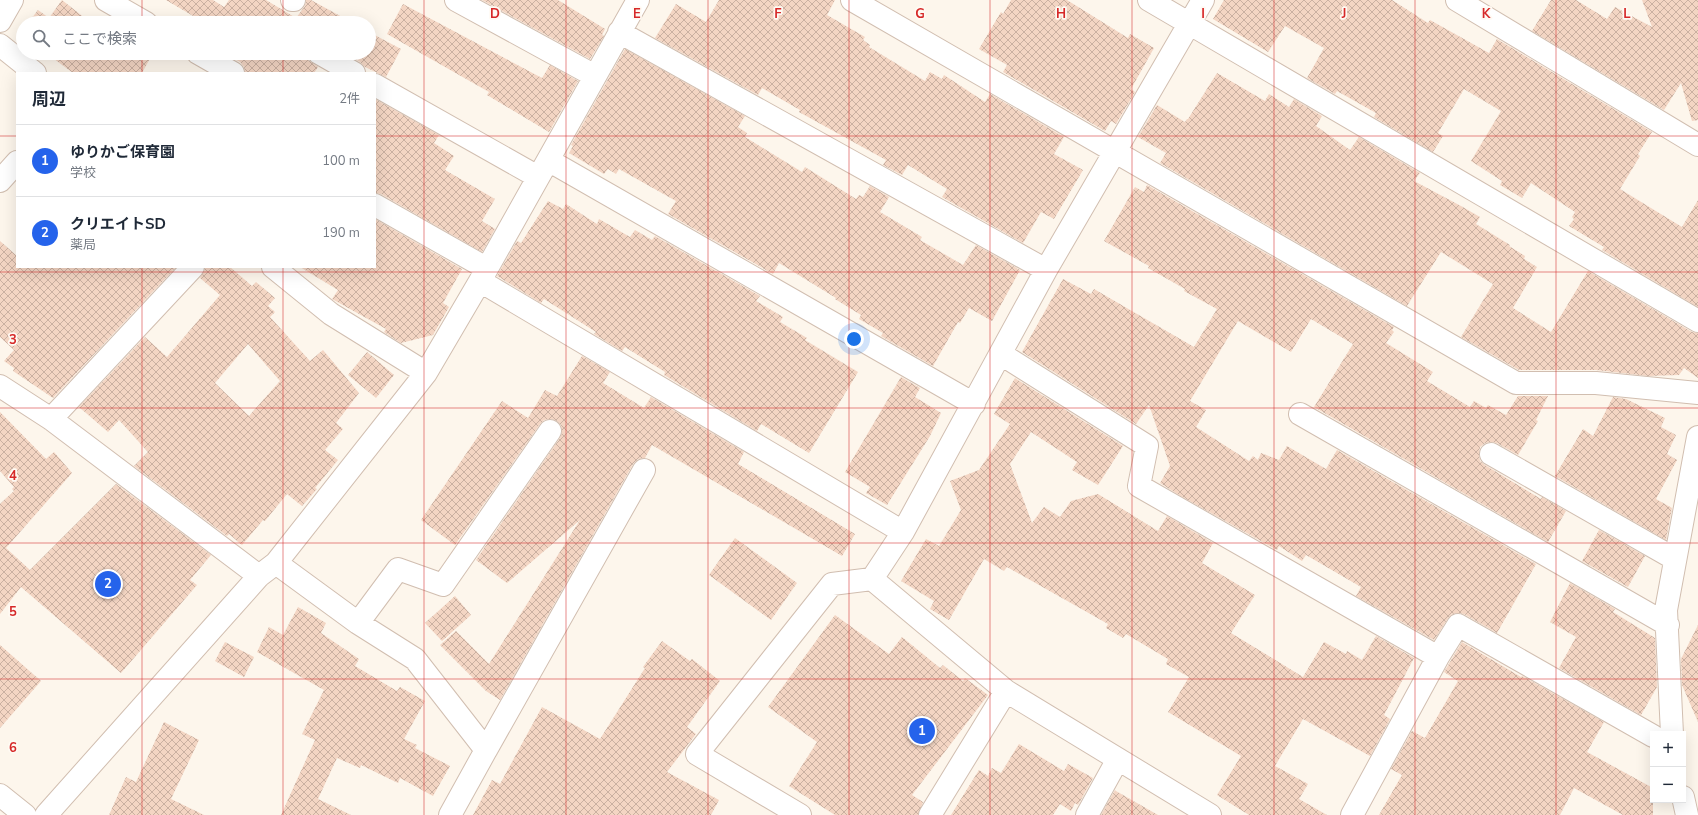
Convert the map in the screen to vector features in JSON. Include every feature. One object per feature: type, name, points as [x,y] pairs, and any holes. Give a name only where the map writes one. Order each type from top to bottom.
[{"type":"street","points":[[0,21],[12,0]]},
{"type":"street","points":[[106,0],[134,16]]},
{"type":"street","points":[[456,0],[595,76]]},
{"type":"street","points":[[46,815],[259,576],[276,563],[426,373],[638,0]]},
{"type":"street","points":[[852,0],[1516,383],[1596,383],[1698,393]]},
{"type":"street","points":[[1149,0],[1698,321]]},
{"type":"street","points":[[872,579],[904,532],[1046,270],[1203,0]]},
{"type":"street","points":[[1457,0],[1698,145]]},
{"type":"street","points":[[619,32],[1046,270]]},
{"type":"street","points":[[0,45],[16,58]]},
{"type":"street","points":[[19,60],[34,72]]},
{"type":"street","points":[[210,60],[231,72]]},
{"type":"street","points":[[331,60],[352,72]]},
{"type":"street","points":[[376,85],[543,168],[974,404]]},
{"type":"street","points":[[0,182],[16,163]]},
{"type":"street","points":[[376,206],[483,275],[904,532]]},
{"type":"street","points":[[51,419],[192,268]]},
{"type":"street","points":[[274,268],[331,314],[426,373]]},
{"type":"street","points":[[1001,354],[1147,446],[1139,486],[1438,657]]},
{"type":"street","points":[[0,386],[51,419],[259,576]]},
{"type":"street","points":[[1300,414],[1668,625]]},
{"type":"street","points":[[358,623],[398,569],[443,585],[550,431]]},
{"type":"street","points":[[1672,731],[1668,625],[1666,610],[1698,437]]},
{"type":"street","points":[[1490,454],[1675,559]]},
{"type":"street","points":[[450,815],[644,470]]},
{"type":"street","points":[[276,563],[358,623],[415,660],[486,750]]},
{"type":"street","points":[[800,815],[697,754],[832,584],[872,579],[1006,691],[1210,815]]},
{"type":"street","points":[[1352,815],[1438,657],[1458,625],[1650,734]]},
{"type":"street","points":[[930,815],[1006,691]]},
{"type":"street","points":[[1087,815],[1118,759]]},
{"type":"street","points":[[0,795],[25,815]]},
{"type":"building","points":[[62,0],[82,16],[50,16]]},
{"type":"building","points":[[166,0],[213,0],[224,7],[229,0],[266,0],[293,16],[193,16]]},
{"type":"building","points":[[306,0],[311,0],[340,16],[298,16],[305,6]]},
{"type":"building","points":[[482,0],[558,0],[605,29],[602,35],[604,36],[590,59]]},
{"type":"building","points":[[719,0],[835,0],[827,15],[865,37],[863,40],[870,45],[869,47],[925,81],[930,72],[942,79],[944,75],[985,102],[990,94],[1064,137],[1054,154],[1083,170],[1054,219],[1041,212],[1023,243],[942,197],[947,189],[908,165],[902,175],[883,165],[886,160],[799,112],[800,110],[762,88],[758,95],[655,38],[676,4],[706,22]]},
{"type":"building","points":[[1011,0],[1067,0],[1128,38],[1130,34],[1154,48],[1131,89],[1135,92],[1116,124],[1111,121],[1105,131],[1003,72],[1007,65],[979,49],[1001,12],[1003,14]]},
{"type":"building","points":[[1224,0],[1392,0],[1428,23],[1430,20],[1489,53],[1497,39],[1652,132],[1638,154],[1640,156],[1620,189],[1682,227],[1698,200],[1698,307],[1602,250],[1604,247],[1569,226],[1574,219],[1572,217],[1575,212],[1531,183],[1522,198],[1500,185],[1502,181],[1471,161],[1501,111],[1464,89],[1438,133],[1443,136],[1433,152],[1374,117],[1376,113],[1337,91],[1335,94],[1307,78],[1324,48],[1285,26],[1268,52],[1213,19]]},
{"type":"building","points":[[1551,0],[1576,0],[1607,19],[1615,7],[1652,27],[1642,0],[1698,0],[1698,120],[1692,121],[1681,83],[1664,110],[1532,31]]},
{"type":"building","points":[[403,4],[542,78],[550,65],[578,81],[549,132],[487,95],[489,92],[387,34]]},
{"type":"building","points":[[38,10],[46,16],[33,16]]},
{"type":"building","points":[[376,36],[401,49],[386,77],[365,67],[356,60],[376,60]]},
{"type":"building","points":[[625,49],[745,116],[738,127],[747,133],[745,137],[802,172],[805,167],[856,199],[859,195],[863,197],[870,186],[889,197],[880,212],[922,237],[920,240],[963,265],[976,245],[1020,270],[992,321],[969,308],[960,323],[958,322],[933,366],[881,336],[883,333],[859,319],[861,315],[779,263],[773,274],[668,214],[676,201],[619,169],[616,174],[608,169],[604,174],[569,153],[573,146],[571,145]]},
{"type":"building","points":[[55,60],[149,60],[143,72],[72,72]]},
{"type":"building","points":[[236,60],[308,60],[318,67],[315,72],[245,72],[244,67]]},
{"type":"building","points":[[1217,73],[1265,101],[1269,94],[1289,107],[1294,99],[1322,116],[1316,126],[1350,150],[1359,137],[1420,173],[1414,181],[1480,217],[1476,224],[1510,245],[1509,246],[1525,256],[1524,259],[1537,267],[1513,308],[1551,332],[1588,271],[1692,332],[1698,333],[1698,378],[1684,368],[1679,375],[1648,376],[1596,370],[1519,370],[1461,337],[1493,284],[1441,252],[1407,306],[1160,163],[1166,153],[1138,137],[1157,105],[1185,122]]},
{"type":"building","points":[[376,100],[439,135],[434,143],[454,156],[445,170],[495,199],[482,221],[495,229],[482,252],[381,194],[376,193]]},
{"type":"building","points":[[1147,185],[1394,327],[1392,330],[1394,332],[1386,343],[1433,372],[1427,381],[1470,407],[1474,401],[1486,408],[1488,405],[1506,415],[1518,396],[1548,396],[1536,420],[1538,421],[1518,455],[1497,443],[1491,442],[1485,443],[1480,447],[1479,454],[1480,461],[1485,465],[1541,499],[1542,497],[1566,511],[1548,542],[1314,407],[1353,344],[1311,319],[1291,352],[1238,321],[1190,401],[1206,410],[1196,427],[1249,461],[1253,456],[1258,460],[1261,453],[1279,460],[1287,446],[1326,469],[1337,450],[1536,564],[1497,633],[1464,614],[1458,613],[1452,614],[1448,618],[1434,640],[1356,596],[1361,587],[1306,555],[1302,561],[1279,546],[1277,550],[1179,495],[1160,483],[1170,466],[1149,405],[1136,424],[1022,352],[1063,279],[1091,294],[1094,289],[1194,347],[1217,309],[1184,291],[1185,289],[1148,268],[1149,266],[1104,241],[1135,187],[1144,192]]},
{"type":"building","points":[[548,201],[563,209],[566,204],[597,224],[599,219],[630,237],[635,230],[652,240],[655,236],[760,296],[756,301],[783,317],[780,322],[807,338],[805,340],[858,372],[809,453],[761,424],[757,431],[664,375],[665,372],[625,347],[622,351],[594,334],[596,332],[544,299],[541,303],[497,276],[517,241],[521,243]]},
{"type":"building","points":[[376,220],[462,269],[443,303],[449,307],[433,335],[401,343],[384,332],[386,329],[332,299],[338,290],[302,268],[376,268]]},
{"type":"building","points":[[0,241],[16,255],[16,268],[175,268],[53,398],[13,371],[14,368],[4,361],[14,350],[0,337]]},
{"type":"building","points":[[205,268],[231,268],[252,286],[256,282],[275,298],[268,306],[275,312],[270,317],[310,361],[323,350],[359,393],[336,423],[343,429],[325,450],[338,460],[315,488],[317,489],[302,506],[287,494],[265,521],[263,520],[242,545],[229,534],[227,536],[134,466],[148,452],[119,420],[108,432],[79,407],[145,337],[167,357],[220,295],[200,278]],"holes":[[[248,344],[280,381],[249,416],[215,383]]]},
{"type":"building","points":[[367,352],[394,375],[376,398],[348,375]]},
{"type":"building","points":[[582,356],[610,372],[603,383],[644,408],[651,397],[744,452],[738,464],[855,534],[842,556],[652,445],[645,458],[638,459],[633,464],[500,700],[486,691],[440,645],[456,631],[489,664],[580,520],[507,583],[476,560],[560,438],[562,432],[561,425],[557,421],[551,419],[544,420],[540,424],[455,545],[421,520],[502,401],[528,418],[545,390],[557,396]]},
{"type":"building","points":[[901,377],[920,388],[915,397],[941,413],[930,436],[887,505],[866,493],[870,487],[845,472]]},
{"type":"building","points":[[1015,378],[1123,446],[1098,485],[1072,470],[1077,462],[1031,432],[1010,464],[1032,523],[1044,507],[1060,517],[1071,501],[1098,494],[1158,531],[1167,516],[1213,543],[1202,563],[1255,595],[1231,633],[1303,677],[1324,642],[1346,654],[1347,651],[1362,660],[1376,636],[1414,658],[1384,715],[1390,719],[1370,756],[1303,719],[1275,766],[1308,784],[1299,799],[1327,815],[1249,815],[1217,795],[1241,756],[1168,712],[1189,677],[1166,664],[1168,659],[1126,634],[1123,638],[1106,628],[1108,624],[1007,567],[1004,571],[984,559],[949,620],[930,609],[934,601],[901,581],[926,539],[939,546],[961,510],[950,481],[979,470],[1010,424],[994,414]]},
{"type":"building","points":[[1613,397],[1626,399],[1665,418],[1661,427],[1676,435],[1667,454],[1677,460],[1656,499],[1672,508],[1666,540],[1555,476],[1583,429],[1593,436]]},
{"type":"building","points":[[0,412],[46,459],[54,452],[72,473],[6,548],[30,570],[116,484],[211,555],[190,580],[197,585],[121,673],[21,587],[0,614],[0,504],[14,491],[12,489],[14,487],[0,471]]},
{"type":"building","points":[[1599,530],[1645,556],[1628,587],[1582,561]]},
{"type":"building","points":[[735,538],[797,583],[771,620],[709,575]]},
{"type":"building","points":[[1570,583],[1615,609],[1613,612],[1655,638],[1657,687],[1641,715],[1559,668],[1576,637],[1550,622]]},
{"type":"building","points":[[455,596],[471,615],[442,641],[425,623]]},
{"type":"building","points":[[298,607],[326,623],[321,633],[359,659],[355,666],[397,691],[400,687],[425,701],[404,739],[417,745],[415,748],[450,766],[433,796],[400,778],[398,783],[361,765],[360,768],[337,758],[318,799],[351,815],[281,815],[315,740],[302,734],[324,690],[257,652],[269,627],[283,635]]},
{"type":"building","points":[[835,615],[889,654],[902,637],[940,668],[943,665],[963,681],[965,678],[988,695],[912,795],[923,802],[918,815],[835,815],[789,786],[817,742],[768,707]]},
{"type":"building","points":[[1698,625],[1698,722],[1682,685],[1681,659]]},
{"type":"building","points":[[662,641],[690,661],[692,659],[720,681],[687,727],[696,734],[667,772],[719,800],[711,815],[473,815],[492,780],[500,784],[542,707],[600,739],[645,668],[643,667]]},
{"type":"building","points":[[225,642],[254,657],[244,677],[215,661]]},
{"type":"building","points":[[1462,642],[1521,677],[1522,676],[1604,722],[1587,752],[1650,786],[1650,803],[1653,803],[1653,815],[1623,815],[1574,788],[1560,815],[1379,815],[1402,775],[1391,769],[1412,731],[1425,738],[1458,681],[1444,672]]},
{"type":"building","points":[[0,645],[41,681],[0,728]]},
{"type":"building","points":[[164,722],[199,740],[171,799],[204,815],[109,815],[126,777],[136,782]]},
{"type":"building","points":[[1019,744],[1064,771],[1068,764],[1093,778],[1078,805],[1075,803],[1071,811],[1060,804],[1053,815],[951,815],[979,770],[988,776],[992,768],[1001,773]]},
{"type":"building","points":[[1115,790],[1116,791],[1158,815],[1101,815]]},
{"type":"place","name":"クリエイトSD","points":[[108,584]]},
{"type":"place","name":"ゆりかご保育園","points":[[922,731]]}]
